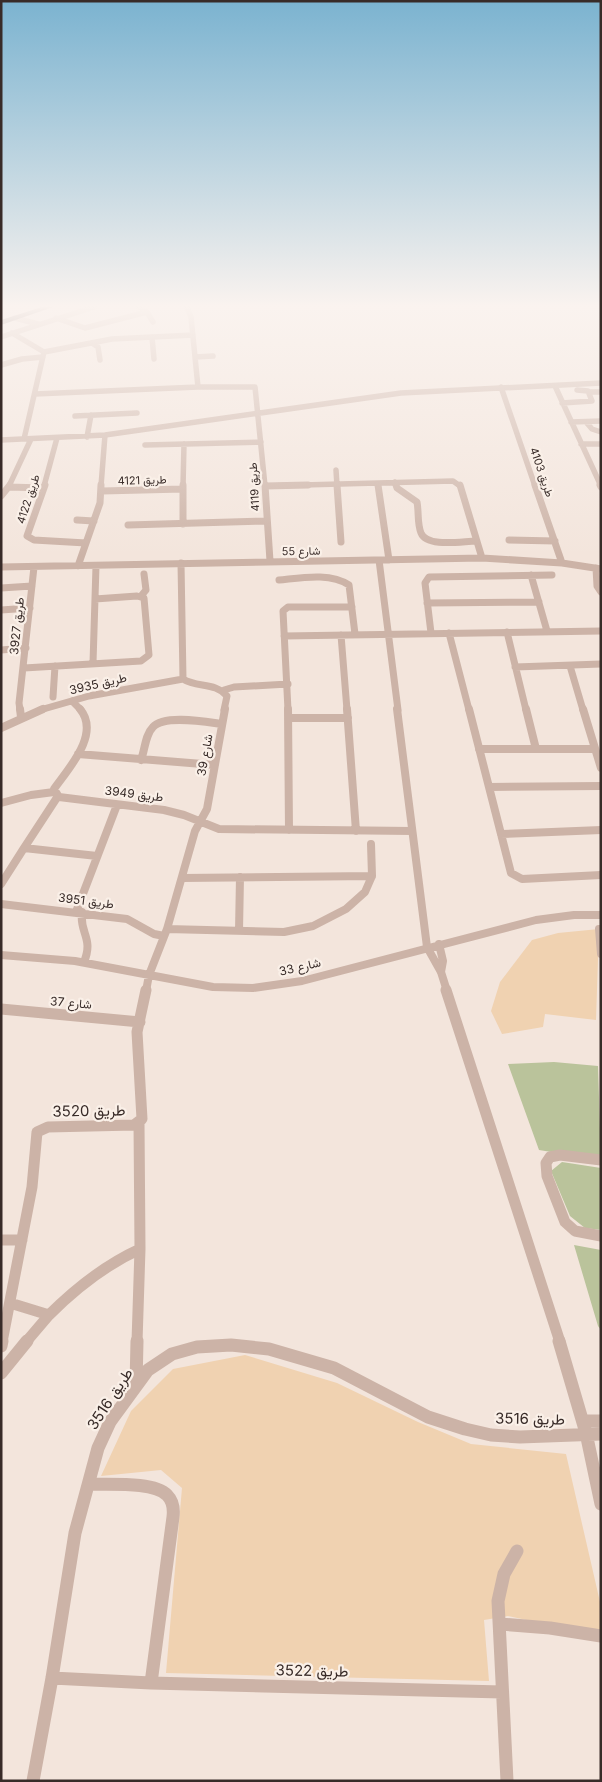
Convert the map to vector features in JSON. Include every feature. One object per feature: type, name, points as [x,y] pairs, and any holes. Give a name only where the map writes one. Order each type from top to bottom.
[{"type":"street","points":[[1,496],[9,487],[27,439],[36,390]]},
{"type":"street","points":[[35,394],[124,390]]},
{"type":"street","name":"طريق 4119","points":[[256,390],[270,561]]},
{"type":"street","points":[[1,440],[88,437],[401,393],[448,390]]},
{"type":"street","name":"طريق 4103","points":[[502,390],[562,564]]},
{"type":"street","points":[[557,390],[601,487]]},
{"type":"street","points":[[584,390],[601,392]]},
{"type":"street","points":[[562,403],[591,401],[589,392]]},
{"type":"street","points":[[75,416],[137,413]]},
{"type":"street","points":[[579,415],[591,429],[601,432]]},
{"type":"street","points":[[88,437],[91,416]]},
{"type":"street","points":[[571,422],[601,421]]},
{"type":"street","name":"طريق 4121","points":[[78,566],[94,521],[102,491],[105,435]]},
{"type":"street","name":"طريق 4122","points":[[57,438],[27,535],[28,538],[34,540],[86,542]]},
{"type":"street","points":[[145,445],[261,442]]},
{"type":"street","points":[[183,524],[184,444]]},
{"type":"street","points":[[581,444],[601,444]]},
{"type":"street","points":[[336,470],[341,542]]},
{"type":"street","points":[[265,486],[445,480],[458,484],[482,558]]},
{"type":"street","points":[[395,482],[398,488],[417,502],[422,534],[425,539],[438,542],[476,541]]},
{"type":"street","points":[[378,483],[389,560]]},
{"type":"street","points":[[9,487],[43,488]]},
{"type":"street","name":"طريق 4121","points":[[102,491],[183,489]]},
{"type":"street","points":[[77,520],[94,521]]},
{"type":"street","points":[[128,525],[266,521]]},
{"type":"street","points":[[509,540],[555,541]]},
{"type":"street","name":"شارع 55","points":[[1,567],[482,558],[598,568]]},
{"type":"street","points":[[379,560],[427,947],[441,972],[490,1132],[528,1241],[584,1421],[601,1504]]},
{"type":"street","points":[[181,563],[183,679],[188,683],[218,687],[224,690],[231,687],[288,684]]},
{"type":"street","points":[[92,663],[96,566]]},
{"type":"street","name":"طريق 3927","points":[[21,717],[18,703],[24,668],[34,567]]},
{"type":"street","points":[[598,568],[597,586],[601,592]]},
{"type":"street","points":[[95,600],[141,596],[146,590],[144,574]]},
{"type":"street","points":[[531,575],[547,631]]},
{"type":"street","points":[[432,633],[425,581],[432,576],[552,575]]},
{"type":"street","points":[[279,580],[341,580],[350,585],[354,634]]},
{"type":"street","points":[[1,588],[32,586]]},
{"type":"street","points":[[24,668],[141,661],[148,657],[145,600],[141,596]]},
{"type":"street","points":[[427,603],[538,602]]},
{"type":"street","points":[[289,830],[288,684],[282,611],[286,608],[352,607]]},
{"type":"street","points":[[1,610],[30,608]]},
{"type":"street","points":[[284,636],[601,631]]},
{"type":"street","points":[[507,632],[536,749]]},
{"type":"street","points":[[449,633],[511,873],[515,877],[522,879],[601,875]]},
{"type":"street","points":[[340,635],[356,831]]},
{"type":"street","points":[[1,650],[26,648]]},
{"type":"street","points":[[515,667],[601,664]]},
{"type":"street","points":[[53,697],[55,666]]},
{"type":"street","points":[[570,666],[601,768]]},
{"type":"street","name":"طريق 3935","points":[[1,728],[21,717],[72,701],[132,687],[183,679]]},
{"type":"street","name":"شارع 39","points":[[149,975],[165,932],[195,831],[208,804],[227,696],[224,690]]},
{"type":"street","points":[[1,884],[59,796],[54,789],[78,754],[87,722],[83,712],[72,701]]},
{"type":"street","points":[[288,718],[348,718]]},
{"type":"street","points":[[142,760],[152,728],[158,723],[169,720],[222,724]]},
{"type":"street","points":[[479,749],[595,749]]},
{"type":"street","points":[[78,754],[215,765]]},
{"type":"street","points":[[489,787],[601,786]]},
{"type":"street","name":"طريق 3949","points":[[1,803],[26,796],[59,796],[169,811],[212,827],[226,829],[412,831]]},
{"type":"street","points":[[84,962],[89,944],[79,912],[97,856],[117,804]]},
{"type":"street","points":[[501,834],[601,830]]},
{"type":"street","points":[[165,932],[284,932],[313,926],[346,910],[357,901],[369,886],[372,876],[371,844]]},
{"type":"street","points":[[24,848],[97,856]]},
{"type":"street","points":[[182,878],[372,876]]},
{"type":"street","points":[[239,931],[240,877]]},
{"type":"street","name":"طريق 3951","points":[[1,904],[127,919],[150,932],[165,932]]},
{"type":"street","name":"شارع 33","points":[[1,955],[35,956],[84,962],[224,988],[275,986],[302,981],[536,920],[574,915],[601,915]]},
{"type":"street","points":[[599,929],[601,954]]},
{"type":"street","points":[[439,944],[443,961],[441,972]]},
{"type":"street","name":"طريق 3520","points":[[1,1346],[32,1187],[36,1135],[40,1129],[48,1127],[139,1123],[142,1113],[138,1050],[140,1022],[149,975]]},
{"type":"street","name":"شارع 37","points":[[1,1010],[140,1022]]},
{"type":"street","points":[[136,1386],[140,1249],[139,1123]]},
{"type":"street","points":[[601,1160],[560,1155],[550,1157],[546,1164],[545,1172],[562,1218],[574,1231],[601,1236]]},
{"type":"street","points":[[1,1240],[22,1240]]},
{"type":"street","points":[[1,1372],[48,1315],[90,1276],[116,1260],[140,1249]]},
{"type":"street","points":[[10,1303],[48,1315]]},
{"type":"street","name":"طريق 3516","points":[[33,1781],[52,1678],[75,1533],[98,1448],[110,1422],[148,1370],[172,1354],[197,1347],[231,1345],[269,1349],[334,1368],[428,1417],[465,1429],[492,1435],[520,1437],[601,1434]]},
{"type":"street","points":[[584,1421],[601,1421]]},
{"type":"street","points":[[89,1484],[160,1489],[172,1499],[174,1508],[151,1684]]},
{"type":"street","points":[[507,1781],[498,1601],[500,1583],[507,1564],[517,1551]]},
{"type":"street","points":[[500,1624],[550,1628],[601,1636]]},
{"type":"street","name":"طريق 3522","points":[[52,1678],[151,1684],[502,1692]]},
{"type":"green space","points":[[554,1062],[598,1066],[601,1160],[539,1150],[508,1064]]},
{"type":"green space","points":[[562,1162],[601,1168],[601,1230],[585,1228],[570,1216],[551,1171]]},
{"type":"green space","points":[[574,1245],[601,1250],[601,1330],[598,1326]]},
{"type":"sand","points":[[599,929],[596,1020],[545,1014],[543,1027],[502,1034],[491,1011],[500,982],[532,940],[558,933]]},
{"type":"sand","points":[[245,1355],[337,1383],[418,1422],[471,1444],[566,1454],[600,1602],[601,1636],[508,1616],[484,1620],[489,1681],[166,1673],[182,1488],[161,1470],[101,1476],[131,1411],[173,1369]]}]
